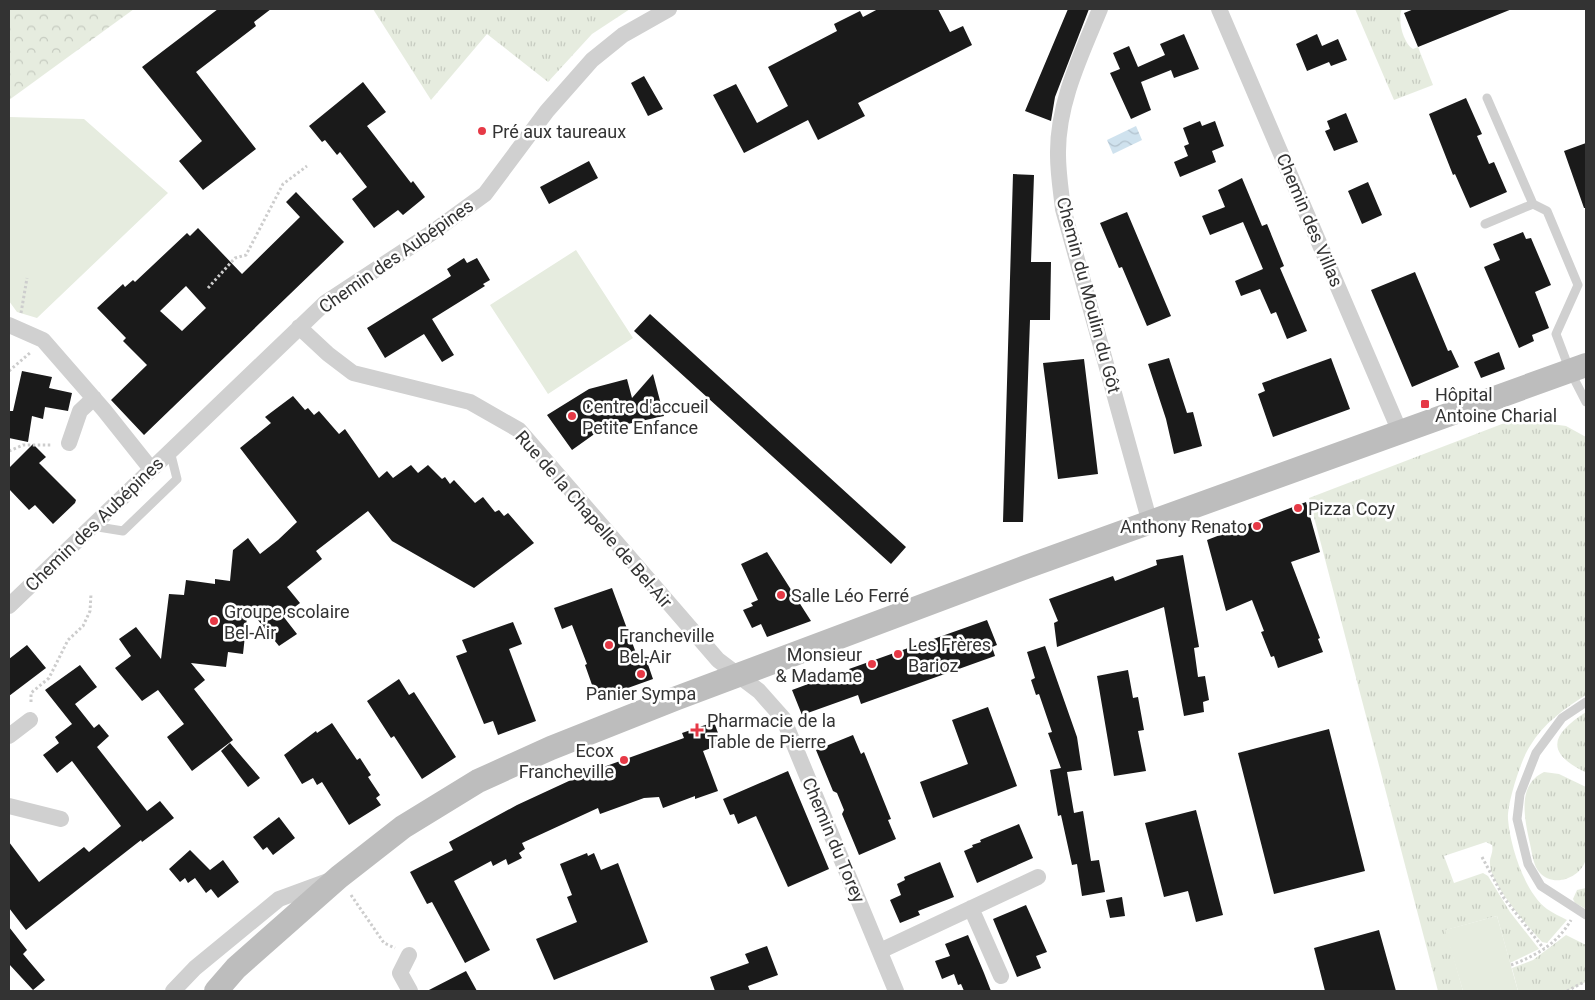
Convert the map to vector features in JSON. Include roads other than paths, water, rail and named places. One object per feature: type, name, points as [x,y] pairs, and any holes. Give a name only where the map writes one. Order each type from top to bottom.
[{"type":"main road","points":[[216,991],[236,968],[339,877],[404,827],[478,781],[551,748],[739,675],[1150,523],[1578,368]]},
{"type":"street","name":"Chemin des Aubépines","points":[[9,606],[325,303],[346,287],[430,234],[485,194],[547,111],[592,60],[624,35],[669,9]]},
{"type":"street","name":"Chemin du Moulin du Gôt","points":[[1100,9],[1077,67],[1064,108],[1058,155],[1060,182],[1063,208],[1150,523]]},
{"type":"street","name":"Chemin des Villas","points":[[1219,9],[1400,432]]},
{"type":"street","points":[[14,327],[43,340],[94,398],[151,469]]},
{"type":"street","name":"Rue de la Chapelle de Bel-Air","points":[[299,327],[328,354],[353,373],[470,402],[519,430],[700,641],[718,660],[739,675]]},
{"type":"street","points":[[69,443],[80,411],[94,398]]},
{"type":"street","name":"Chemin du Torey","points":[[739,675],[759,690],[783,718],[896,991]]},
{"type":"street","points":[[9,736],[30,720]]},
{"type":"street","points":[[9,806],[61,819]]},
{"type":"street","points":[[173,991],[195,968],[279,899],[339,877]]},
{"type":"street","points":[[880,951],[1038,877]]},
{"type":"street","points":[[971,908],[1001,976]]},
{"type":"street","points":[[409,955],[400,973],[410,991]]},
{"type":"lane","points":[[1487,98],[1533,204],[1547,211],[1578,285],[1556,334],[1578,368],[1586,402]]},
{"type":"lane","points":[[1485,224],[1533,204]]},
{"type":"lane","points":[[92,526],[123,531],[177,479],[170,451]]},
{"type":"lane","points":[[1586,702],[1562,718],[1536,753],[1520,794],[1517,820],[1528,864],[1541,886],[1586,915]]},
{"type":"water","points":[[1136,126],[1142,140],[1113,154],[1107,140]]},
{"type":"place","name":"Pré aux taureaux","points":[[482,131]]},
{"type":"place","name":"Hôpital Antoine Charial","points":[[1425,404]]},
{"type":"place","name":"Centre d'accueil Petite Enfance","points":[[572,416]]},
{"type":"place","name":"Pizza Cozy","points":[[1298,508]]},
{"type":"place","name":"Anthony Renato","points":[[1257,526]]},
{"type":"place","name":"Salle Léo Ferré","points":[[781,595]]},
{"type":"place","name":"Groupe scolaire Bel-Air","points":[[214,621]]},
{"type":"place","name":"Francheville Bel-Air","points":[[609,645]]},
{"type":"place","name":"Les Frères Barioz","points":[[898,654]]},
{"type":"place","name":"Monsieur & Madame","points":[[872,664]]},
{"type":"place","name":"Panier Sympa","points":[[641,674]]},
{"type":"place","name":"Pharmacie de la Table de Pierre","points":[[697,730]]},
{"type":"place","name":"Ecox Francheville","points":[[624,760]]}]
